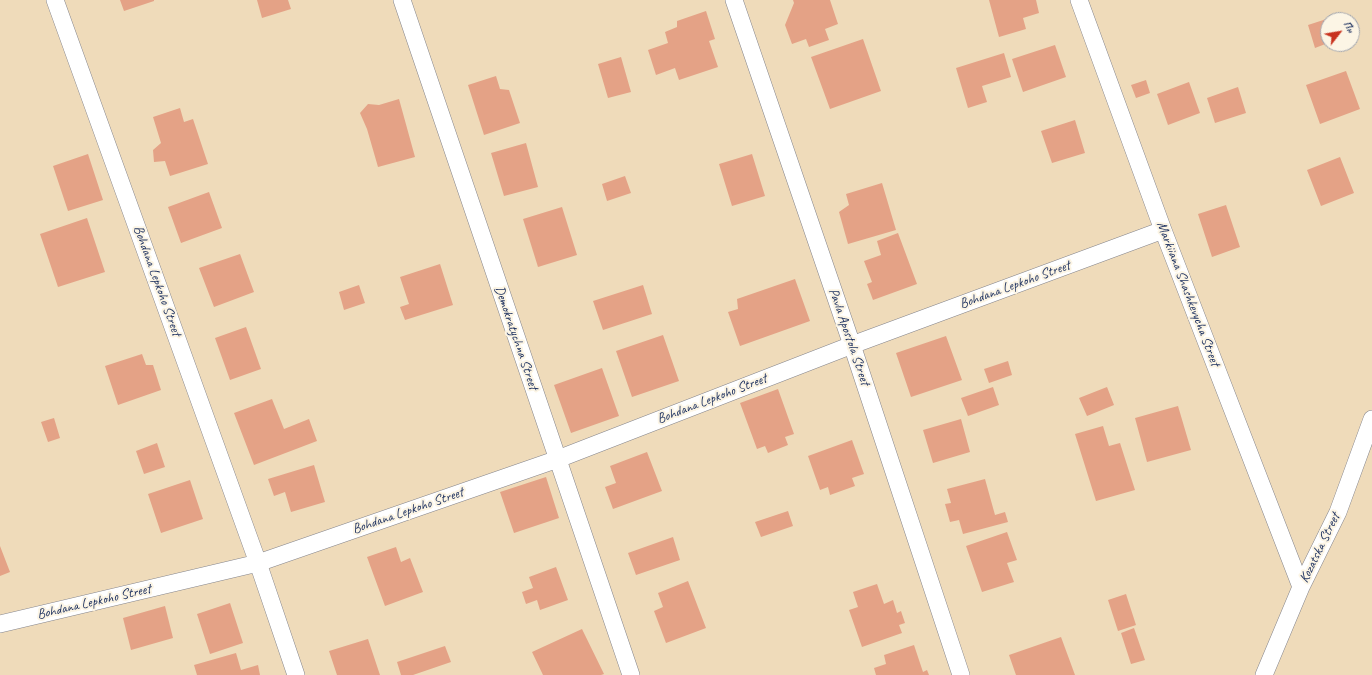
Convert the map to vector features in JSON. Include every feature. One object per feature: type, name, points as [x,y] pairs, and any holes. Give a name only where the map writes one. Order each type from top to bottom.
[{"type":"street","name":"Bohdana Lepkoho Street","points":[[55,0],[258,563],[296,675]]},
{"type":"street","name":"Demokratychna Street","points":[[402,0],[631,675]]},
{"type":"street","name":"Pavla Apostola Street","points":[[734,0],[852,345],[961,675]]},
{"type":"street","name":"Markiiana Shashkevycha Street","points":[[1079,0],[1163,230],[1301,588]]},
{"type":"street","name":"Bohdana Lepkoho Street","points":[[0,624],[258,563],[558,459],[852,345],[1163,230]]},
{"type":"street","name":"Kozatska Street","points":[[1264,675],[1301,588],[1338,512],[1372,419]]},
{"type":"building","points":[[120,0],[154,0],[154,1],[124,11]]},
{"type":"building","points":[[257,0],[288,0],[291,9],[262,18]]},
{"type":"building","points":[[793,0],[830,0],[838,24],[825,29],[829,40],[809,47],[806,39],[792,44],[785,25],[794,3]]},
{"type":"building","points":[[989,0],[1036,0],[1039,13],[1023,18],[1026,29],[999,37]]},
{"type":"building","points":[[706,11],[715,39],[709,41],[718,67],[679,80],[675,68],[656,75],[648,50],[668,43],[665,32],[677,27],[677,21]]},
{"type":"building","points":[[1320,21],[1320,46],[1315,48],[1308,25]]},
{"type":"building","points":[[863,39],[881,91],[830,109],[811,57]]},
{"type":"building","points":[[1055,45],[1066,77],[1023,92],[1012,59]]},
{"type":"building","points":[[1004,53],[1011,77],[982,86],[987,102],[968,108],[956,68]]},
{"type":"building","points":[[621,57],[631,92],[608,98],[598,64]]},
{"type":"building","points":[[1346,71],[1360,109],[1320,124],[1306,85]]},
{"type":"building","points":[[496,76],[500,89],[509,90],[520,123],[484,135],[468,85]]},
{"type":"building","points":[[1146,80],[1150,93],[1136,98],[1131,85]]},
{"type":"building","points":[[1189,82],[1200,113],[1168,125],[1157,94]]},
{"type":"building","points":[[1238,87],[1246,113],[1215,123],[1207,98]]},
{"type":"building","points":[[399,99],[415,157],[378,167],[367,129],[360,113],[368,104],[379,105]]},
{"type":"building","points":[[180,108],[184,122],[193,119],[208,164],[170,176],[165,161],[154,162],[153,150],[161,143],[153,117]]},
{"type":"building","points":[[1075,120],[1085,153],[1052,163],[1041,131]]},
{"type":"building","points":[[526,143],[538,187],[504,196],[491,153]]},
{"type":"building","points":[[88,154],[103,200],[68,211],[53,166]]},
{"type":"building","points":[[752,154],[765,196],[732,206],[719,164]]},
{"type":"building","points":[[1340,157],[1354,193],[1321,206],[1307,170]]},
{"type":"building","points":[[625,176],[631,193],[607,201],[602,184]]},
{"type":"building","points":[[882,183],[896,230],[848,244],[839,212],[849,205],[846,194]]},
{"type":"building","points":[[209,192],[222,228],[181,243],[168,207]]},
{"type":"building","points":[[1226,205],[1240,247],[1212,257],[1198,214]]},
{"type":"building","points":[[562,207],[577,255],[538,267],[523,219]]},
{"type":"building","points":[[87,218],[105,272],[58,287],[40,234]]},
{"type":"building","points":[[898,233],[917,284],[873,300],[867,284],[872,282],[864,261],[881,255],[877,241]]},
{"type":"building","points":[[240,254],[254,292],[214,307],[199,268]]},
{"type":"building","points":[[440,264],[453,305],[405,320],[400,307],[409,304],[400,277]]},
{"type":"building","points":[[795,279],[810,321],[740,346],[728,312],[738,309],[737,299]]},
{"type":"building","points":[[359,285],[365,303],[344,310],[339,292]]},
{"type":"building","points":[[643,285],[652,314],[603,330],[593,301]]},
{"type":"building","points":[[246,327],[261,369],[230,380],[215,338]]},
{"type":"building","points":[[663,335],[679,381],[632,397],[616,351]]},
{"type":"building","points":[[946,336],[962,380],[911,397],[896,353]]},
{"type":"building","points":[[142,354],[146,365],[153,365],[161,390],[118,405],[105,366]]},
{"type":"building","points":[[1008,361],[1012,375],[989,383],[984,369]]},
{"type":"building","points":[[602,368],[619,416],[571,433],[554,385]]},
{"type":"building","points":[[993,387],[999,405],[968,416],[961,398]]},
{"type":"building","points":[[1107,387],[1114,405],[1087,416],[1079,398]]},
{"type":"building","points":[[778,389],[794,434],[785,437],[788,445],[768,453],[765,446],[757,449],[740,403]]},
{"type":"building","points":[[272,399],[284,429],[309,419],[317,441],[254,465],[234,413]]},
{"type":"building","points":[[1178,406],[1191,450],[1147,462],[1135,418]]},
{"type":"building","points":[[54,418],[60,438],[48,442],[41,422]]},
{"type":"building","points":[[961,419],[970,452],[933,463],[923,430]]},
{"type":"building","points":[[1103,426],[1109,446],[1120,443],[1135,490],[1096,501],[1075,434]]},
{"type":"building","points":[[852,440],[864,474],[852,478],[855,486],[830,495],[828,487],[820,490],[808,456]]},
{"type":"building","points":[[157,443],[165,467],[144,474],[136,451]]},
{"type":"building","points":[[647,452],[662,491],[613,509],[605,487],[616,483],[610,466]]},
{"type":"building","points":[[314,465],[325,502],[291,512],[285,492],[274,496],[268,479]]},
{"type":"building","points":[[546,477],[559,518],[514,533],[500,492]]},
{"type":"building","points":[[985,479],[995,515],[1005,512],[1008,522],[963,534],[959,520],[950,522],[945,504],[951,503],[947,489]]},
{"type":"building","points":[[190,480],[203,519],[161,533],[148,494]]},
{"type":"building","points":[[788,511],[793,526],[761,537],[755,522]]},
{"type":"building","points":[[1007,532],[1017,560],[1007,563],[1014,582],[982,592],[966,546]]},
{"type":"building","points":[[673,537],[680,560],[636,575],[628,553]]},
{"type":"building","points":[[0,546],[10,572],[0,576]]},
{"type":"building","points":[[396,547],[401,562],[410,558],[423,592],[385,606],[367,557]]},
{"type":"building","points":[[556,567],[568,600],[540,610],[537,600],[526,604],[522,592],[533,588],[529,577]]},
{"type":"building","points":[[688,581],[706,628],[666,643],[654,611],[663,607],[658,593]]},
{"type":"building","points":[[877,584],[884,604],[893,600],[897,613],[901,611],[905,623],[899,625],[902,633],[862,647],[849,610],[858,607],[853,592]]},
{"type":"building","points":[[1126,594],[1136,625],[1118,631],[1108,600]]},
{"type":"building","points":[[230,603],[243,643],[210,654],[197,614]]},
{"type":"building","points":[[165,606],[173,638],[131,650],[123,618]]},
{"type":"building","points":[[1134,628],[1145,660],[1131,664],[1121,633]]},
{"type":"building","points":[[582,629],[604,674],[543,675],[532,652]]},
{"type":"building","points":[[1061,637],[1075,675],[1016,675],[1009,655]]},
{"type":"building","points":[[368,639],[380,675],[337,675],[329,651]]},
{"type":"building","points":[[914,645],[923,672],[927,670],[929,675],[876,675],[874,668],[886,664],[884,655]]},
{"type":"building","points":[[445,646],[451,662],[413,675],[401,675],[397,662]]},
{"type":"building","points":[[236,653],[241,670],[258,665],[260,675],[197,675],[194,665]]}]
